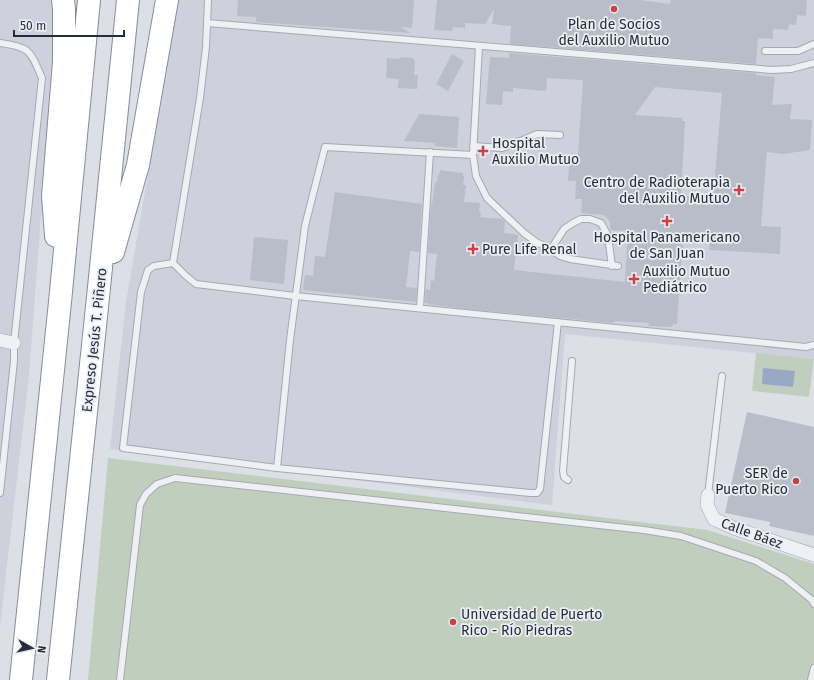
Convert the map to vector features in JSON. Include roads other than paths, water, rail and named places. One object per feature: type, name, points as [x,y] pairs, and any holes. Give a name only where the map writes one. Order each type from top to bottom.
[{"type":"highway","points":[[60,302],[53,196],[64,62],[63,0]]},
{"type":"highway","points":[[21,680],[89,0]]},
{"type":"highway","name":"Expreso Jesús T. Piñero","points":[[58,680],[128,0]]},
{"type":"highway","points":[[97,307],[138,164],[167,0]]},
{"type":"street","points":[[0,340],[14,343]]},
{"type":"street","name":"Calle Báez","points":[[708,495],[708,505],[714,519],[734,528],[814,555]]},
{"type":"lane","points":[[173,263],[200,98],[206,48],[208,0]]},
{"type":"lane","points":[[207,23],[772,70],[791,69],[814,63]]},
{"type":"lane","points":[[0,43],[12,44],[23,48],[32,54],[42,78],[0,493]]},
{"type":"lane","points":[[765,51],[798,51],[814,44]]},
{"type":"lane","points":[[479,46],[473,154],[476,176],[487,198],[524,233],[560,256],[615,266],[608,236],[601,223],[590,219],[581,219],[564,229],[551,249]]},
{"type":"lane","points":[[473,146],[502,148],[537,134],[560,135]]},
{"type":"lane","points":[[276,468],[295,296],[305,226],[325,147],[473,154]]},
{"type":"lane","points":[[420,308],[430,152]]},
{"type":"lane","points":[[173,263],[196,284],[295,296],[806,347],[814,345]]},
{"type":"lane","points":[[173,263],[154,266],[148,270],[141,292],[123,448],[276,468],[522,493],[537,493],[540,489],[558,322]]},
{"type":"lane","points":[[568,480],[564,477],[563,471],[572,361]]},
{"type":"lane","points":[[708,495],[722,376]]},
{"type":"lane","points":[[120,680],[140,505],[146,494],[157,484],[175,478],[630,528],[681,536],[756,560],[785,578],[812,600],[814,604]]},
{"type":"lane","points":[[811,680],[814,668]]},
{"type":"water","points":[[763,368],[795,371],[793,387],[762,384]]},
{"type":"place","name":"Plan de Socios del Auxilio Mutuo","points":[[614,9]]},
{"type":"place","name":"Hospital Auxilio Mutuo","points":[[483,151]]},
{"type":"place","name":"Centro de Radioterapia del Auxilio Mutuo","points":[[739,190]]},
{"type":"place","name":"Hospital Panamericano de San Juan","points":[[667,221]]},
{"type":"place","name":"Pure Life Renal","points":[[473,249]]},
{"type":"place","name":"Auxilio Mutuo Pediátrico","points":[[634,279]]},
{"type":"place","name":"SER de Puerto Rico","points":[[796,481]]},
{"type":"place","name":"Universidad de Puerto Rico - Río Piedras","points":[[453,622]]}]
